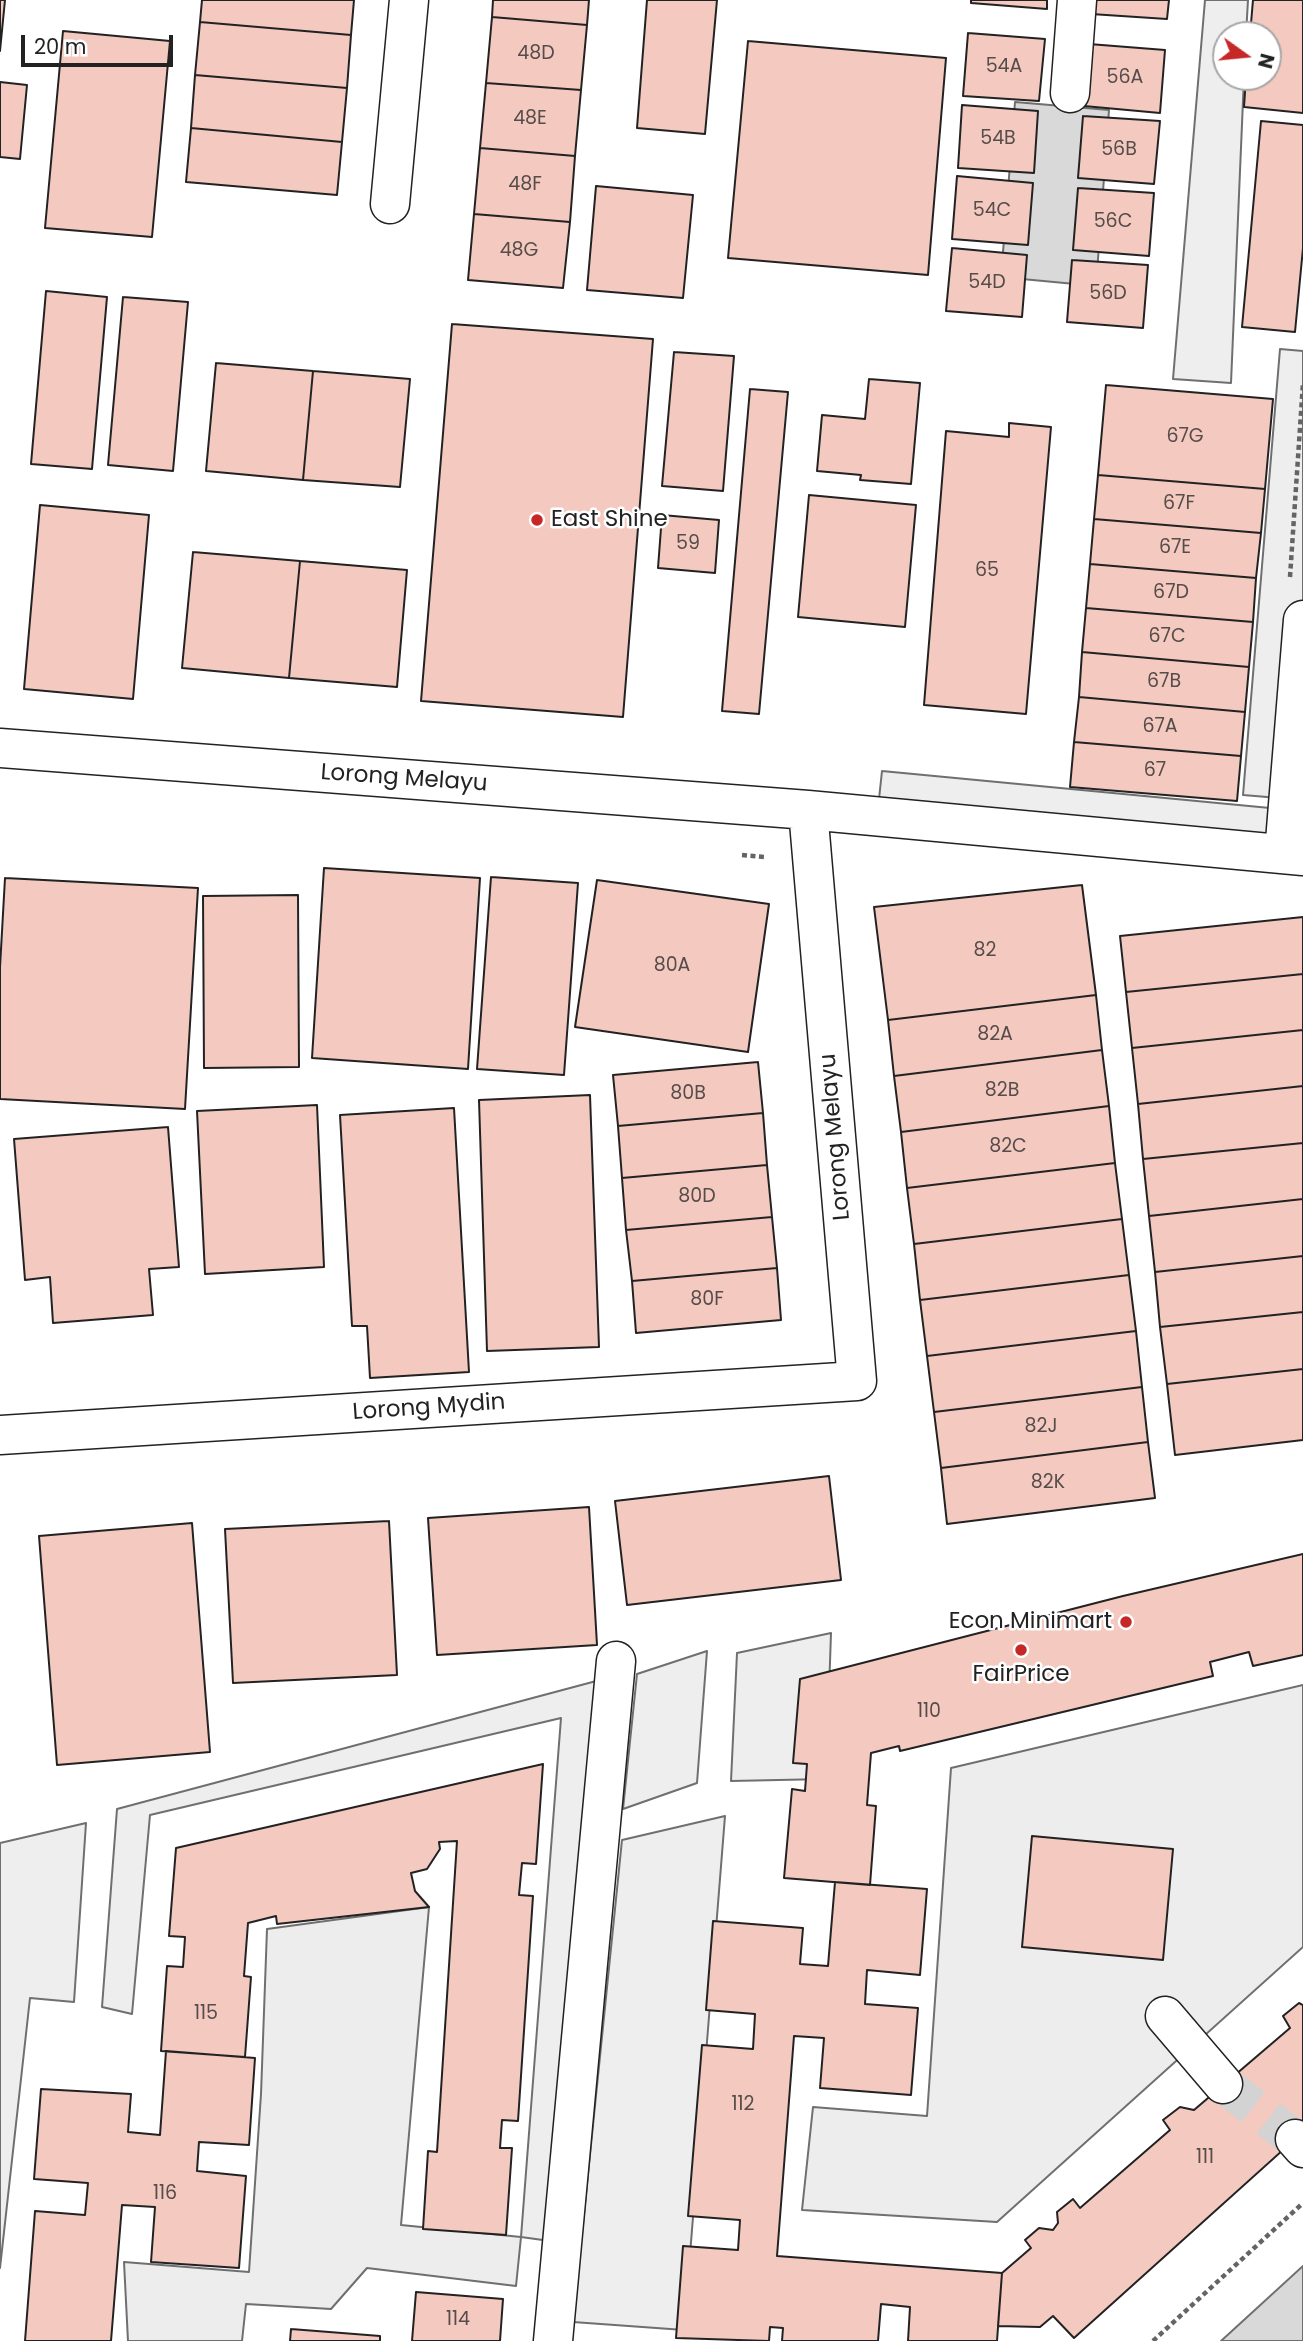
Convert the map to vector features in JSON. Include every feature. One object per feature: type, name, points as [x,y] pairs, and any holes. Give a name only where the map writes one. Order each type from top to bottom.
[{"type":"street","points":[[390,204],[410,0]]},
{"type":"street","points":[[1070,93],[1077,0]]},
{"type":"street","name":"Lorong Melayu","points":[[0,748],[808,810],[1294,855],[1303,620]]},
{"type":"street","name":"Lorong Melayu","points":[[808,810],[857,1381]]},
{"type":"street","name":"Lorong Mydin","points":[[0,1435],[857,1381]]},
{"type":"street","points":[[553,2341],[616,1661]]},
{"type":"street","points":[[1165,2016],[1223,2084]]},
{"type":"path","points":[[1153,2341],[1303,2203]]},
{"type":"shaded area","points":[[1205,0],[1248,0],[1247,21],[1212,21],[1212,91],[1243,91],[1231,383],[1173,379]]},
{"type":"shaded area","points":[[1015,102],[1109,110],[1096,286],[1001,277]]},
{"type":"shaded area","points":[[1280,349],[1303,351],[1303,800],[1243,795]]},
{"type":"shaded area","points":[[882,771],[1270,808],[1267,836],[879,799]]},
{"type":"shaded area","points":[[831,1633],[826,1779],[731,1781],[737,1653]]},
{"type":"shaded area","points":[[707,1651],[697,1783],[623,1809],[637,1674]]},
{"type":"shaded area","points":[[600,1680],[550,2241],[521,2237],[561,1718],[150,1815],[132,2014],[102,2007],[117,1809]]},
{"type":"shaded area","points":[[1303,1685],[1303,1947],[997,2222],[802,2210],[813,2107],[927,2116],[951,1768]]},
{"type":"shaded area","points":[[725,1816],[684,2330],[573,2322],[622,1840]]},
{"type":"shaded area","points":[[86,1823],[74,2002],[30,1998],[0,2268],[0,1843]]},
{"type":"shaded area","points":[[429,1907],[401,2225],[521,2237],[516,2286],[367,2268],[331,2309],[246,2304],[242,2341],[128,2341],[124,2262],[249,2272],[261,2094],[267,1929]]},
{"type":"shaded area","points":[[1303,2266],[1303,2341],[1221,2341]]},
{"type":"building","points":[[0,0],[5,0],[0,51]]},
{"type":"building","points":[[202,0],[354,0],[351,35],[200,22]]},
{"type":"building","points":[[493,0],[589,0],[587,25],[492,17]]},
{"type":"building","points":[[647,0],[717,0],[705,134],[637,128]]},
{"type":"building","points":[[971,0],[1047,0],[1047,9],[971,3]]},
{"type":"building","points":[[1092,0],[1169,0],[1167,19],[1091,14]]},
{"type":"building","points":[[1253,0],[1303,0],[1303,113],[1244,107],[1245,91],[1282,91],[1282,21],[1251,21]]},
{"type":"building","points":[[492,17],[587,25],[581,90],[486,83]]},
{"type":"building","points":[[200,22],[351,35],[347,88],[195,75]]},
{"type":"building","points":[[63,31],[170,41],[152,237],[45,228]]},
{"type":"building","points":[[968,33],[1045,39],[1039,101],[963,96]]},
{"type":"building","points":[[748,41],[946,58],[928,275],[728,258]]},
{"type":"building","points":[[1089,44],[1165,50],[1160,113],[1084,106]]},
{"type":"building","points":[[195,75],[347,88],[342,142],[191,128]]},
{"type":"building","points":[[0,82],[27,85],[20,159],[0,157]]},
{"type":"building","points":[[486,83],[581,90],[575,156],[480,148]]},
{"type":"building","points":[[962,105],[1038,111],[1034,173],[958,168]]},
{"type":"building","points":[[1083,116],[1160,121],[1154,184],[1078,178]]},
{"type":"building","points":[[1261,121],[1303,125],[1303,248],[1295,332],[1242,327]]},
{"type":"building","points":[[191,128],[342,142],[337,195],[186,182]]},
{"type":"building","points":[[480,148],[575,156],[570,222],[474,214]]},
{"type":"building","points":[[957,176],[1033,183],[1028,245],[952,239]]},
{"type":"building","points":[[596,186],[693,195],[683,298],[587,290]]},
{"type":"building","points":[[1078,188],[1154,193],[1149,256],[1073,250]]},
{"type":"building","points":[[474,214],[570,222],[563,288],[468,280]]},
{"type":"building","points":[[952,248],[1027,255],[1022,317],[946,311]]},
{"type":"building","points":[[1072,260],[1148,265],[1143,328],[1067,322]]},
{"type":"building","points":[[46,291],[107,297],[92,469],[31,464]]},
{"type":"building","points":[[123,297],[188,302],[173,471],[108,465]]},
{"type":"building","name":"East Shine","points":[[452,324],[653,339],[623,717],[421,701]]},
{"type":"building","points":[[674,352],[734,356],[723,491],[662,486]]},
{"type":"building","points":[[216,363],[313,371],[303,480],[206,471]]},
{"type":"building","points":[[313,371],[410,379],[400,487],[303,480]]},
{"type":"building","points":[[869,379],[920,383],[911,484],[860,480],[861,475],[817,471],[822,415],[865,419]]},
{"type":"building","points":[[1106,385],[1273,399],[1265,489],[1098,475]]},
{"type":"building","points":[[750,389],[788,392],[759,714],[722,711]]},
{"type":"building","points":[[1009,423],[1051,427],[1026,714],[924,705],[946,431],[1009,437]]},
{"type":"building","points":[[1098,475],[1265,489],[1261,533],[1094,519]]},
{"type":"building","points":[[809,495],[916,505],[905,627],[798,617]]},
{"type":"building","points":[[40,505],[149,515],[133,699],[24,689]]},
{"type":"building","points":[[662,515],[719,520],[715,573],[658,568]]},
{"type":"building","points":[[1094,519],[1261,533],[1256,578],[1090,564]]},
{"type":"building","points":[[193,552],[300,561],[289,678],[182,668]]},
{"type":"building","points":[[300,561],[407,570],[397,687],[289,678]]},
{"type":"building","points":[[1090,564],[1256,578],[1253,622],[1086,608]]},
{"type":"building","points":[[1086,608],[1253,622],[1249,667],[1082,652]]},
{"type":"building","points":[[1082,652],[1249,667],[1245,712],[1079,697]]},
{"type":"building","points":[[1079,697],[1245,712],[1241,756],[1074,742]]},
{"type":"building","points":[[1074,742],[1241,756],[1237,801],[1070,787]]},
{"type":"building","points":[[324,868],[480,878],[468,1069],[312,1058]]},
{"type":"building","points":[[491,877],[578,883],[564,1075],[477,1069]]},
{"type":"building","points":[[5,878],[198,888],[185,1109],[0,1099],[0,967]]},
{"type":"building","points":[[597,880],[769,904],[748,1052],[575,1027]]},
{"type":"building","points":[[1082,885],[1096,995],[888,1020],[874,907]]},
{"type":"building","points":[[298,895],[299,1067],[204,1068],[203,896]]},
{"type":"building","points":[[1303,917],[1303,974],[1126,992],[1120,936]]},
{"type":"building","points":[[1303,974],[1303,1030],[1132,1048],[1126,992]]},
{"type":"building","points":[[1096,995],[1102,1050],[894,1076],[888,1020]]},
{"type":"building","points":[[1303,1030],[1303,1086],[1138,1104],[1132,1048]]},
{"type":"building","points":[[1102,1050],[1109,1106],[901,1132],[894,1076]]},
{"type":"building","points":[[758,1062],[763,1113],[618,1126],[613,1075]]},
{"type":"building","points":[[1303,1086],[1303,1143],[1143,1159],[1138,1104]]},
{"type":"building","points":[[590,1095],[599,1347],[487,1351],[479,1100]]},
{"type":"building","points":[[317,1105],[324,1267],[205,1274],[197,1111]]},
{"type":"building","points":[[1109,1106],[1115,1163],[907,1188],[901,1132]]},
{"type":"building","points":[[454,1108],[469,1372],[370,1378],[367,1326],[352,1326],[340,1115]]},
{"type":"building","points":[[763,1113],[767,1165],[622,1178],[618,1126]]},
{"type":"building","points":[[168,1127],[179,1267],[149,1269],[153,1315],[53,1323],[50,1277],[25,1280],[14,1139]]},
{"type":"building","points":[[1303,1143],[1303,1199],[1149,1216],[1143,1159]]},
{"type":"building","points":[[1115,1163],[1122,1219],[914,1244],[907,1188]]},
{"type":"building","points":[[767,1165],[772,1217],[626,1230],[622,1178]]},
{"type":"building","points":[[1303,1199],[1303,1256],[1155,1272],[1149,1216]]},
{"type":"building","points":[[772,1217],[777,1268],[632,1281],[626,1230]]},
{"type":"building","points":[[1122,1219],[1129,1275],[920,1300],[914,1244]]},
{"type":"building","points":[[1303,1256],[1303,1312],[1160,1327],[1155,1272]]},
{"type":"building","points":[[777,1268],[781,1320],[636,1333],[632,1281]]},
{"type":"building","points":[[1129,1275],[1136,1331],[927,1356],[920,1300]]},
{"type":"building","points":[[1303,1312],[1303,1369],[1167,1384],[1160,1327]]},
{"type":"building","points":[[1136,1331],[1142,1387],[934,1412],[927,1356]]},
{"type":"building","points":[[1303,1369],[1303,1440],[1175,1455],[1167,1384]]},
{"type":"building","points":[[1142,1387],[1148,1442],[941,1468],[934,1412]]},
{"type":"building","points":[[1148,1442],[1155,1498],[947,1524],[941,1468]]},
{"type":"building","points":[[829,1476],[841,1580],[627,1605],[615,1501]]},
{"type":"building","points":[[589,1507],[597,1645],[437,1655],[428,1518]]},
{"type":"building","points":[[389,1521],[397,1675],[233,1683],[225,1529]]},
{"type":"building","points":[[192,1523],[210,1752],[57,1765],[39,1536]]},
{"type":"building","points":[[1303,1554],[1303,1655],[1253,1666],[1249,1652],[1210,1662],[1213,1676],[900,1751],[899,1746],[871,1753],[867,1805],[876,1806],[870,1885],[784,1878],[792,1789],[805,1791],[807,1764],[793,1763],[800,1679],[1123,1596]]},
{"type":"building","points":[[543,1764],[536,1864],[522,1863],[519,1895],[533,1896],[518,2121],[502,2120],[500,2148],[512,2148],[506,2235],[423,2229],[428,2151],[437,2152],[457,1841],[439,1842],[440,1849],[427,1869],[411,1873],[415,1891],[429,1907],[277,1924],[276,1916],[248,1923],[244,1976],[251,1977],[245,2057],[161,2051],[167,1966],[183,1967],[185,1937],[169,1936],[176,1848]]},
{"type":"building","points":[[1032,1836],[1173,1849],[1163,1960],[1022,1947]]},
{"type":"building","points":[[835,1882],[927,1889],[920,1975],[867,1970],[865,2004],[918,2008],[911,2095],[820,2088],[824,2038],[794,2036],[777,2256],[1002,2273],[997,2341],[908,2341],[910,2307],[881,2304],[878,2341],[782,2341],[783,2328],[770,2327],[769,2341],[676,2338],[683,2246],[738,2250],[740,2220],[688,2216],[702,2045],[753,2049],[755,2014],[706,2010],[713,1921],[803,1928],[800,1964],[828,1966]]},
{"type":"building","points":[[1299,2003],[1303,2005],[1303,2132],[1074,2338],[1053,2316],[1040,2327],[998,2326],[1002,2273],[1031,2248],[1025,2240],[1039,2228],[1053,2230],[1058,2223],[1057,2212],[1073,2199],[1080,2208],[1170,2130],[1163,2120],[1180,2107],[1194,2110],[1290,2028],[1283,2016]]},
{"type":"building","points":[[166,2051],[255,2058],[249,2145],[199,2142],[197,2171],[246,2176],[239,2268],[151,2262],[155,2207],[122,2205],[111,2341],[25,2341],[35,2211],[85,2215],[88,2183],[34,2179],[41,2089],[131,2094],[128,2132],[160,2135]]},
{"type":"building","points":[[416,2292],[503,2299],[500,2341],[412,2341]]},
{"type":"building","points":[[291,2329],[380,2336],[380,2341],[290,2341]]},
{"type":"tunnel","points":[[1223,2084],[1295,2139]]},
{"type":"place","name":"East Shine","points":[[537,520]]},
{"type":"place","name":"Econ Minimart","points":[[1126,1622]]},
{"type":"place","name":"FairPrice","points":[[1021,1650]]}]
